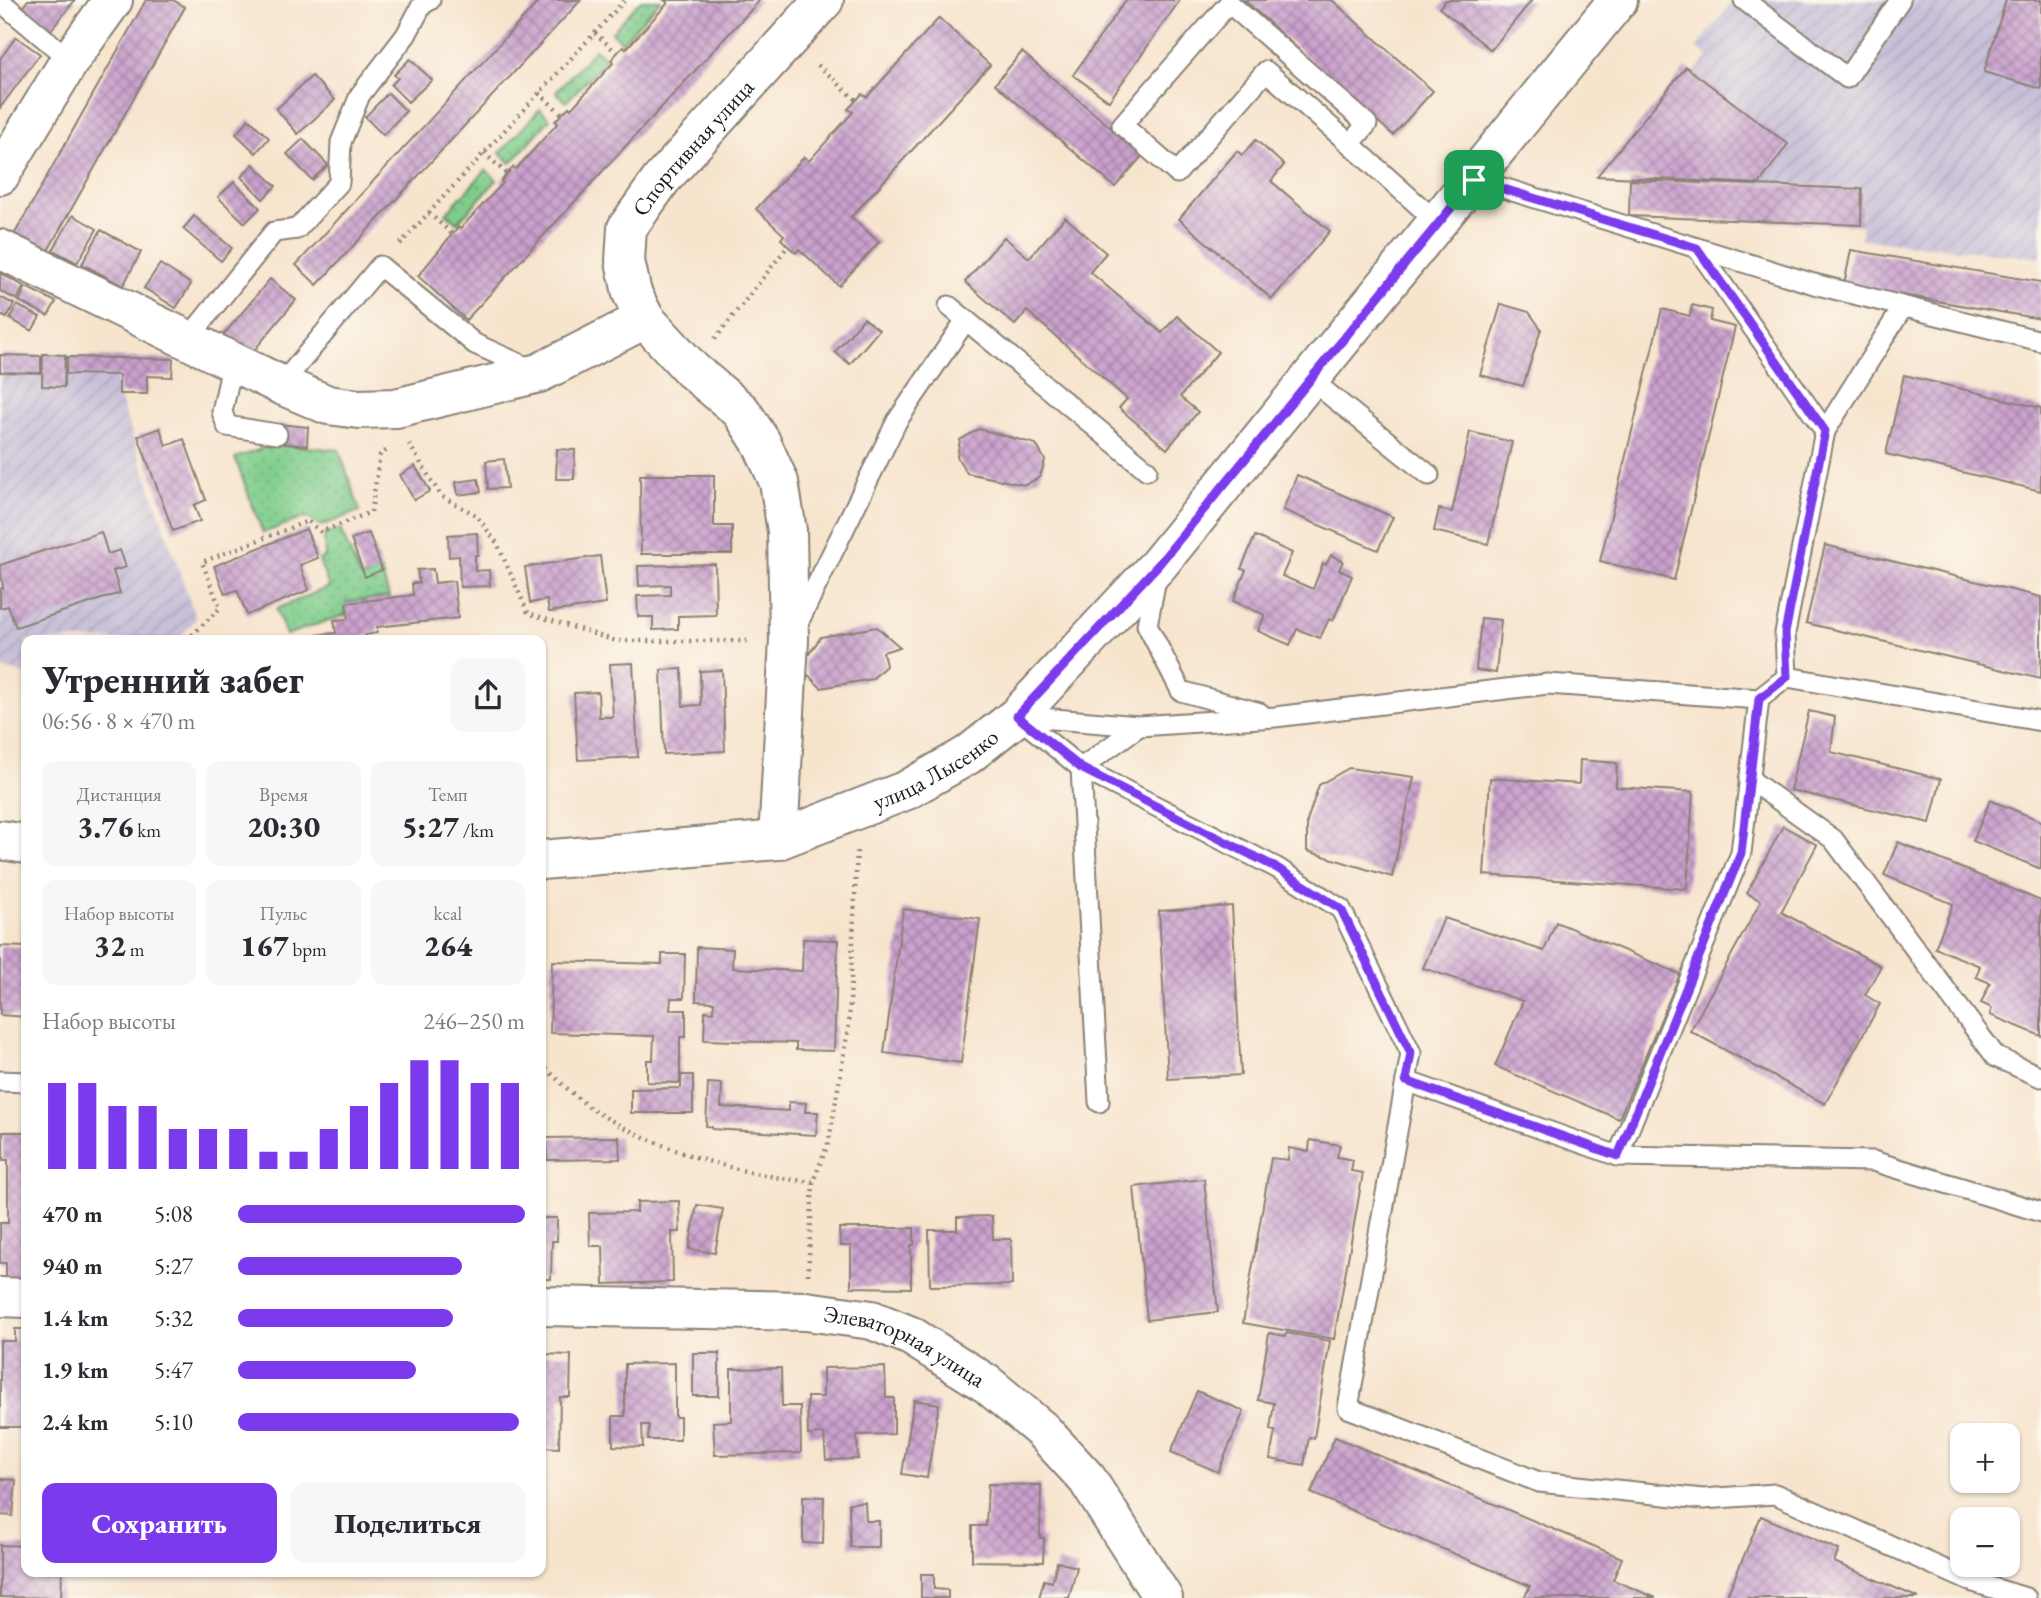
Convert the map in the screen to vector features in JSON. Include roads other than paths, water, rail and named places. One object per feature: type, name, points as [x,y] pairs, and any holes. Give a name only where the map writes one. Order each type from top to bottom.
[{"type":"street","points":[[0,175],[70,60],[113,0]]},
{"type":"street","name":"улица Лысенко","points":[[546,860],[778,840],[908,790],[968,755],[1017,716],[1159,564],[1618,0]]},
{"type":"street","name":"Спортивная улица","points":[[645,319],[632,293],[625,261],[626,228],[661,180],[818,2]]},
{"type":"street","points":[[0,249],[281,385],[328,405],[359,409],[400,423],[539,373],[645,319],[692,370],[741,411],[761,442],[779,482],[787,531],[789,640],[778,840]]},
{"type":"street","points":[[0,840],[21,843]]},
{"type":"street","points":[[0,1297],[21,1298]]},
{"type":"street","name":"Элеваторная улица","points":[[546,1306],[806,1311],[872,1320],[911,1336],[987,1384],[1042,1430],[1087,1479],[1163,1598]]},
{"type":"lane","points":[[188,340],[274,232],[297,229],[339,183],[341,142],[360,95],[406,35],[422,5],[430,0]]},
{"type":"lane","points":[[1744,0],[1847,78],[1900,0]]},
{"type":"lane","points":[[0,1],[70,60]]},
{"type":"lane","points":[[1350,144],[1367,124],[1229,3],[1122,125],[1177,173],[1266,71],[1438,223]]},
{"type":"lane","points":[[1474,180],[1814,284],[2041,341]]},
{"type":"lane","points":[[1697,248],[1825,431]]},
{"type":"lane","points":[[281,385],[380,266],[475,344],[539,373]]},
{"type":"lane","points":[[949,306],[1147,470]]},
{"type":"lane","points":[[1787,677],[1785,633],[1825,431],[1903,307]]},
{"type":"lane","points":[[789,640],[897,421],[966,320]]},
{"type":"lane","points":[[233,361],[222,412],[227,426],[277,434]]},
{"type":"lane","points":[[1310,379],[1429,475]]},
{"type":"lane","points":[[1159,564],[1147,625],[1181,691],[1275,717]]},
{"type":"lane","points":[[1017,716],[1139,726],[1275,717],[1548,684],[1759,699],[1787,677],[2041,721]]},
{"type":"lane","points":[[1618,1156],[1741,853],[1759,699]]},
{"type":"lane","points":[[1017,716],[1081,768],[1277,868],[1341,909],[1411,1053],[1348,1408],[1539,1482],[1703,1499],[1775,1494],[1970,1581],[2026,1598]]},
{"type":"lane","points":[[1081,768],[1139,726]]},
{"type":"lane","points":[[1081,768],[1099,1102]]},
{"type":"lane","points":[[1749,779],[1833,839],[1996,1057],[2041,1077]]},
{"type":"lane","points":[[0,1081],[21,1082]]},
{"type":"lane","points":[[1406,1081],[1618,1156],[1873,1161],[2041,1212]]}]
